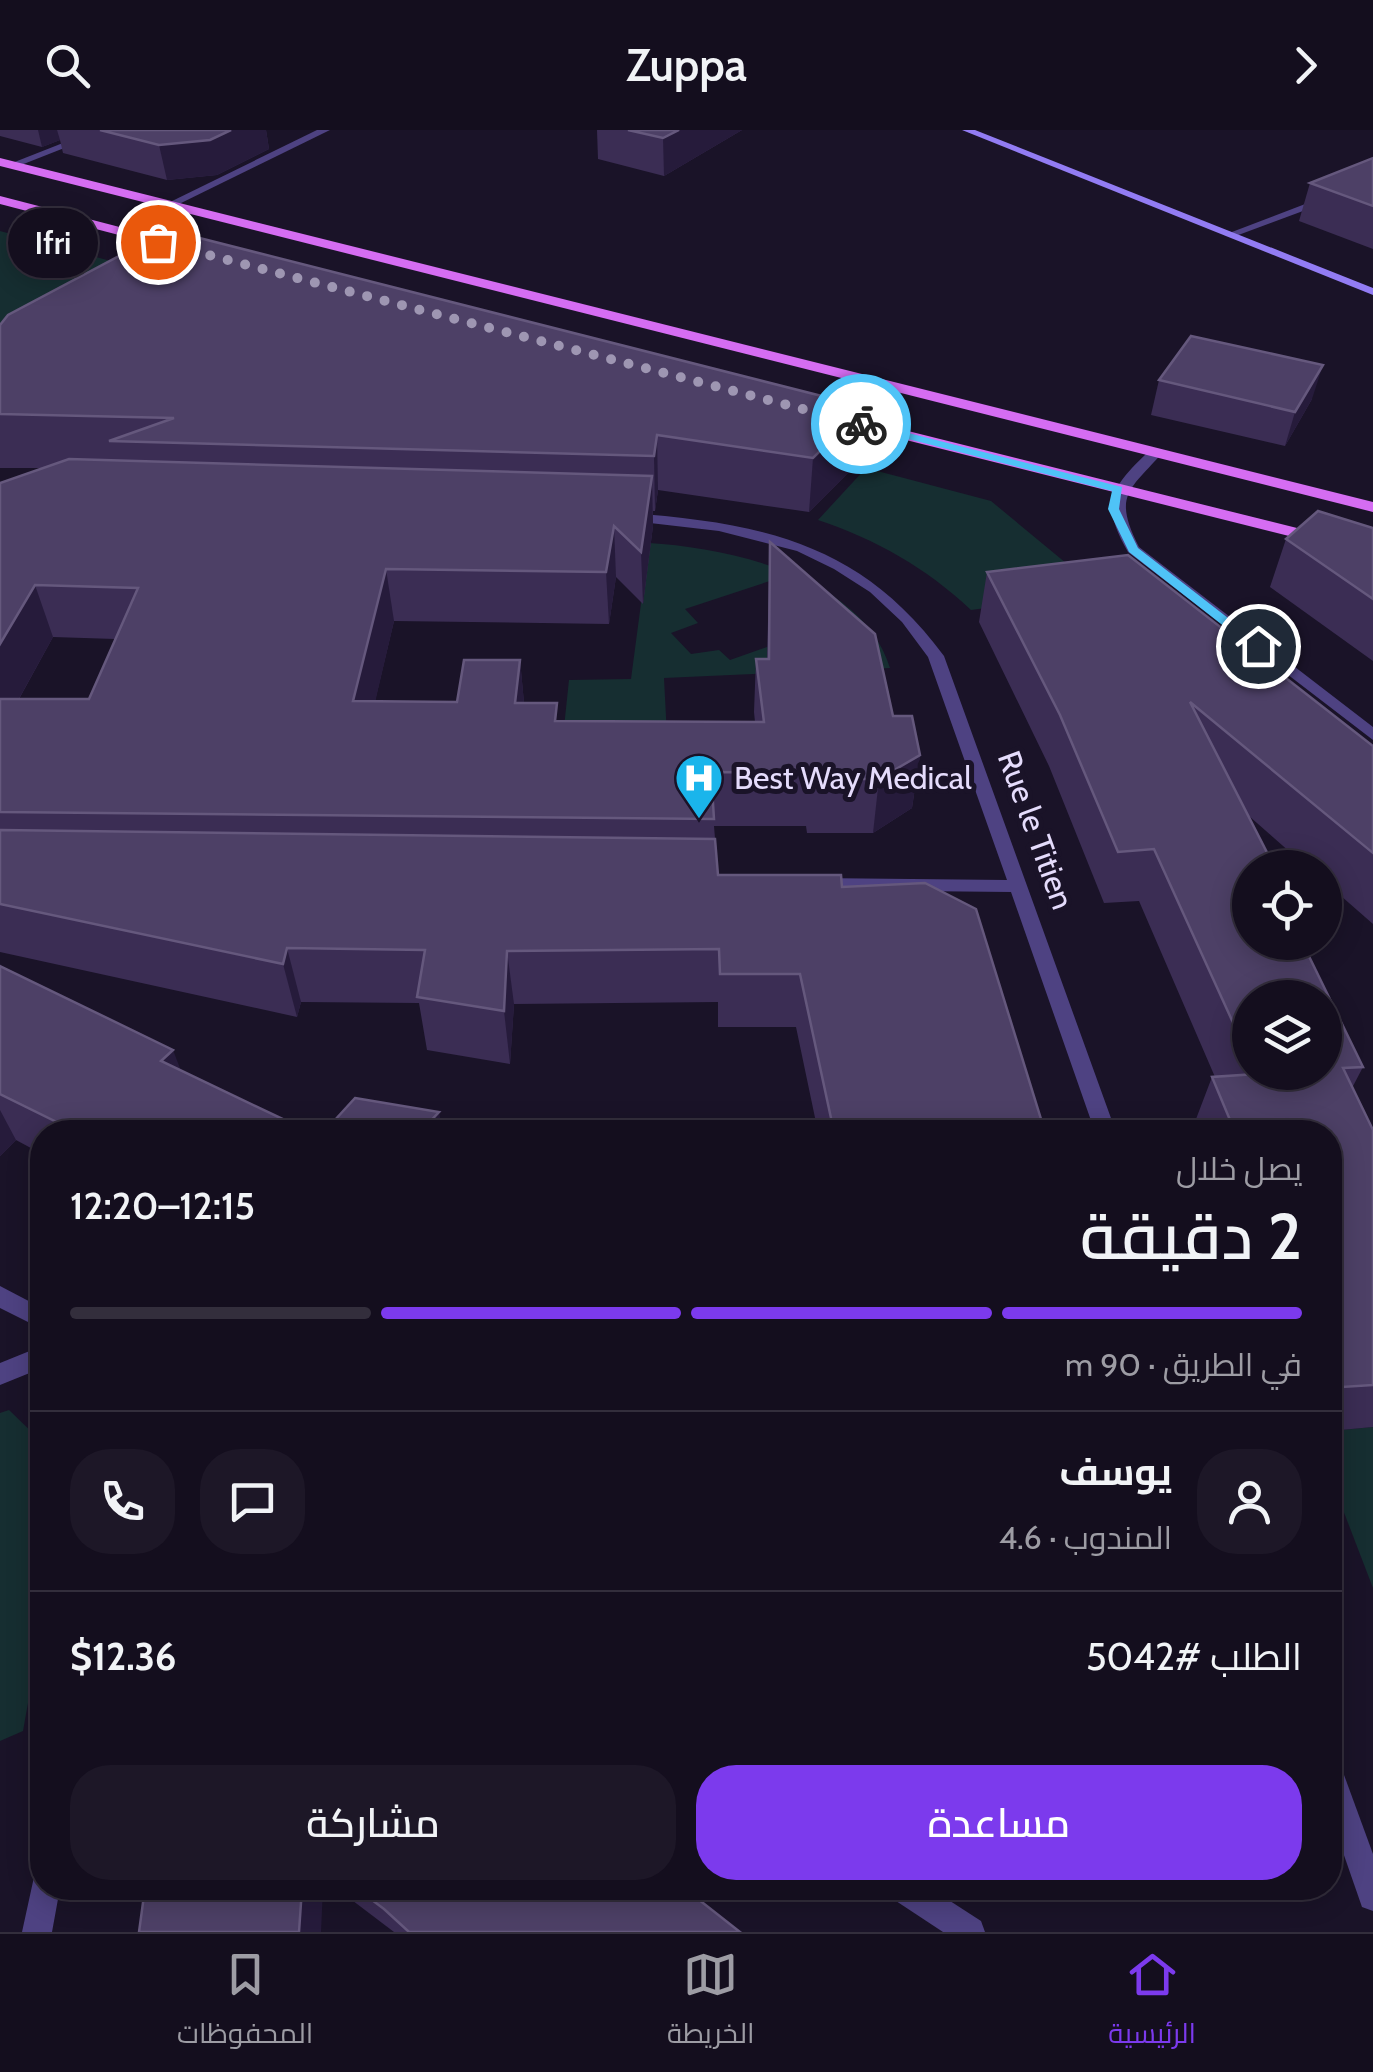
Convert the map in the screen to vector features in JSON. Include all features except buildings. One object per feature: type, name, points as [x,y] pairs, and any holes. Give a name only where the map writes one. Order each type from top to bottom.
[{"type":"main road","points":[[967,130],[1373,292]]},
{"type":"main road","points":[[6,163],[1373,507]]},
{"type":"main road","points":[[0,200],[196,251]]},
{"type":"main road","points":[[822,414],[1373,552]]},
{"type":"street","points":[[6,163],[105,130]]},
{"type":"street","points":[[171,204],[325,130]]},
{"type":"street","points":[[1229,235],[1373,180]]},
{"type":"street","points":[[1157,452],[1118,490],[1114,509],[1133,550],[1373,735]]},
{"type":"street","name":"Rue le Titien","points":[[614,516],[708,524],[774,538],[861,576],[904,613],[936,656],[1102,1120]]},
{"type":"street","points":[[794,883],[1020,886]]},
{"type":"street","points":[[0,1296],[30,1312]]},
{"type":"street","points":[[0,1374],[30,1363]]},
{"type":"street","points":[[1342,1808],[1373,1896]]},
{"type":"street","points":[[36,1932],[43,1900]]},
{"type":"street","points":[[922,1900],[970,1932]]},
{"type":"green space","points":[[0,231],[155,273],[0,353]]},
{"type":"green space","points":[[866,468],[991,501],[1101,592],[971,610],[899,556],[818,520]]},
{"type":"green space","points":[[649,543],[755,561],[824,590],[853,611],[875,637],[890,668],[664,678],[669,775],[561,756],[569,680],[631,679]],"holes":[[[779,578],[810,632],[730,660],[719,650],[691,654],[671,633],[698,623],[685,609]]]},
{"type":"green space","points":[[9,1410],[30,1430],[30,1692],[23,1731],[0,1741],[0,1413]]},
{"type":"green space","points":[[1373,1427],[1373,1588],[1342,1507],[1342,1430]]},
{"type":"way so far","points":[[158,242],[861,424]]},
{"type":"place","name":"Ifri","points":[[158,242]]},
{"type":"place","name":"Best Way Medical","points":[[699,820]]},
{"type":"route","points":[[861,424],[1118,490],[1114,509],[1133,550],[1258,646]]}]
